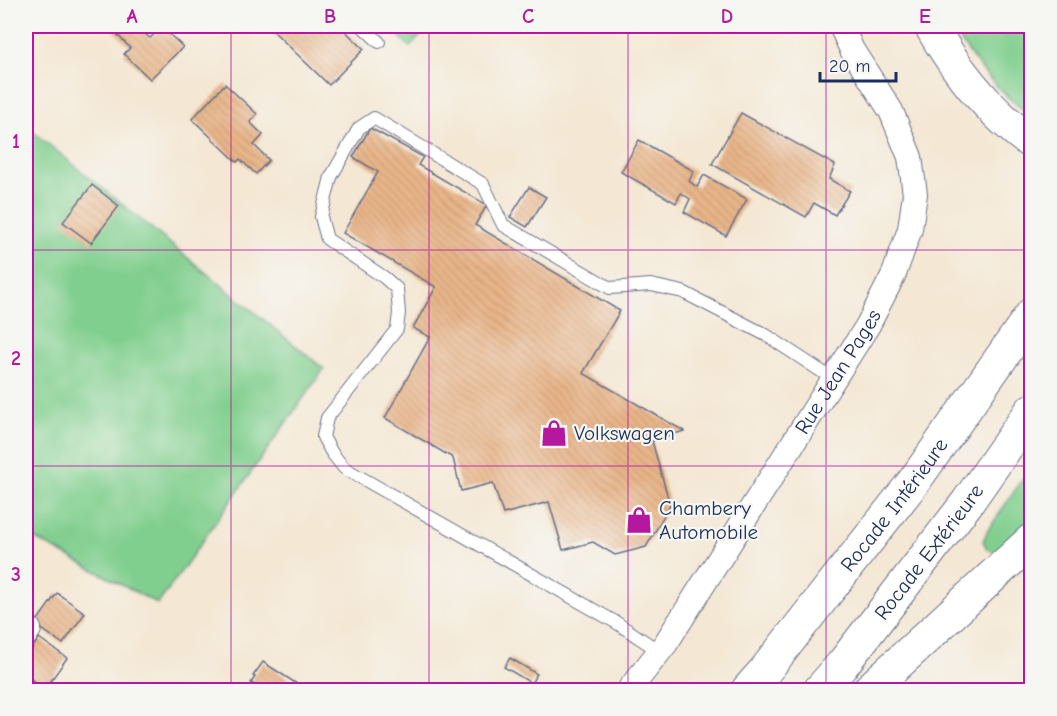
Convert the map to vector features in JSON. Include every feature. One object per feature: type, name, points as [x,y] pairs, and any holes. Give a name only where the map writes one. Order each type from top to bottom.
[{"type":"highway","points":[[931,26],[946,53],[990,107],[1027,140]]},
{"type":"highway","name":"Rocade Intérieure","points":[[748,690],[915,480],[1032,314]]},
{"type":"highway","name":"Rocade Extérieure","points":[[820,690],[842,665],[967,503],[1032,410]]},
{"type":"highway","points":[[869,690],[1032,540]]},
{"type":"street","name":"Rue Jean Pages","points":[[628,690],[659,651],[868,325],[894,274],[910,229],[915,194],[910,157],[891,111],[852,50],[841,26]]},
{"type":"lane","points":[[362,26],[379,42]]},
{"type":"lane","points":[[659,651],[617,623],[344,468],[332,453],[323,437],[327,418],[397,329],[399,313],[397,289],[385,278],[327,238],[321,217],[331,177],[359,128],[374,118],[483,184],[502,225],[610,288],[651,285],[683,292],[766,336],[833,379]]},
{"type":"green space","points":[[389,26],[429,26],[410,47]]},
{"type":"green space","points":[[951,26],[1031,26],[1031,115],[1008,97],[987,75]]},
{"type":"green space","points":[[26,126],[324,369],[158,604],[26,534]]},
{"type":"green space","points":[[1031,467],[1031,527],[994,552],[987,549],[983,541],[988,530]]},
{"type":"building","points":[[117,26],[150,26],[152,28],[145,34],[150,38],[162,27],[183,47],[150,79],[124,54],[130,48],[113,30]]},
{"type":"building","points":[[268,26],[340,26],[364,49],[329,85]]},
{"type":"building","points":[[225,84],[257,114],[250,122],[263,135],[254,145],[269,160],[256,174],[240,159],[237,162],[192,119]]},
{"type":"building","points":[[741,113],[835,165],[829,179],[850,191],[835,215],[814,203],[806,217],[712,164]]},
{"type":"building","points":[[370,128],[423,157],[418,165],[487,205],[475,225],[620,311],[583,373],[684,431],[652,441],[670,505],[646,547],[615,555],[593,542],[563,550],[549,502],[503,514],[493,483],[461,491],[453,458],[385,418],[430,337],[413,328],[436,287],[343,233],[378,172],[353,157]]},
{"type":"building","points":[[639,140],[694,171],[689,181],[697,187],[704,175],[747,199],[726,236],[684,212],[690,199],[681,193],[676,203],[621,172]]},
{"type":"building","points":[[92,185],[119,206],[91,243],[63,222]]},
{"type":"building","points":[[529,187],[546,197],[527,227],[510,217]]},
{"type":"building","points":[[57,593],[85,613],[63,644],[35,624]]},
{"type":"building","points":[[39,638],[67,658],[45,689],[26,675],[26,657]]},
{"type":"building","points":[[510,658],[537,674],[531,683],[504,667]]},
{"type":"building","points":[[263,662],[297,684],[293,690],[256,690],[258,687],[251,683]]},
{"type":"building","points":[[26,678],[43,690],[26,690]]},
{"type":"place","name":"Volkswagen","points":[[554,433]]},
{"type":"place","name":"Chambery Automobile","points":[[639,520]]}]
